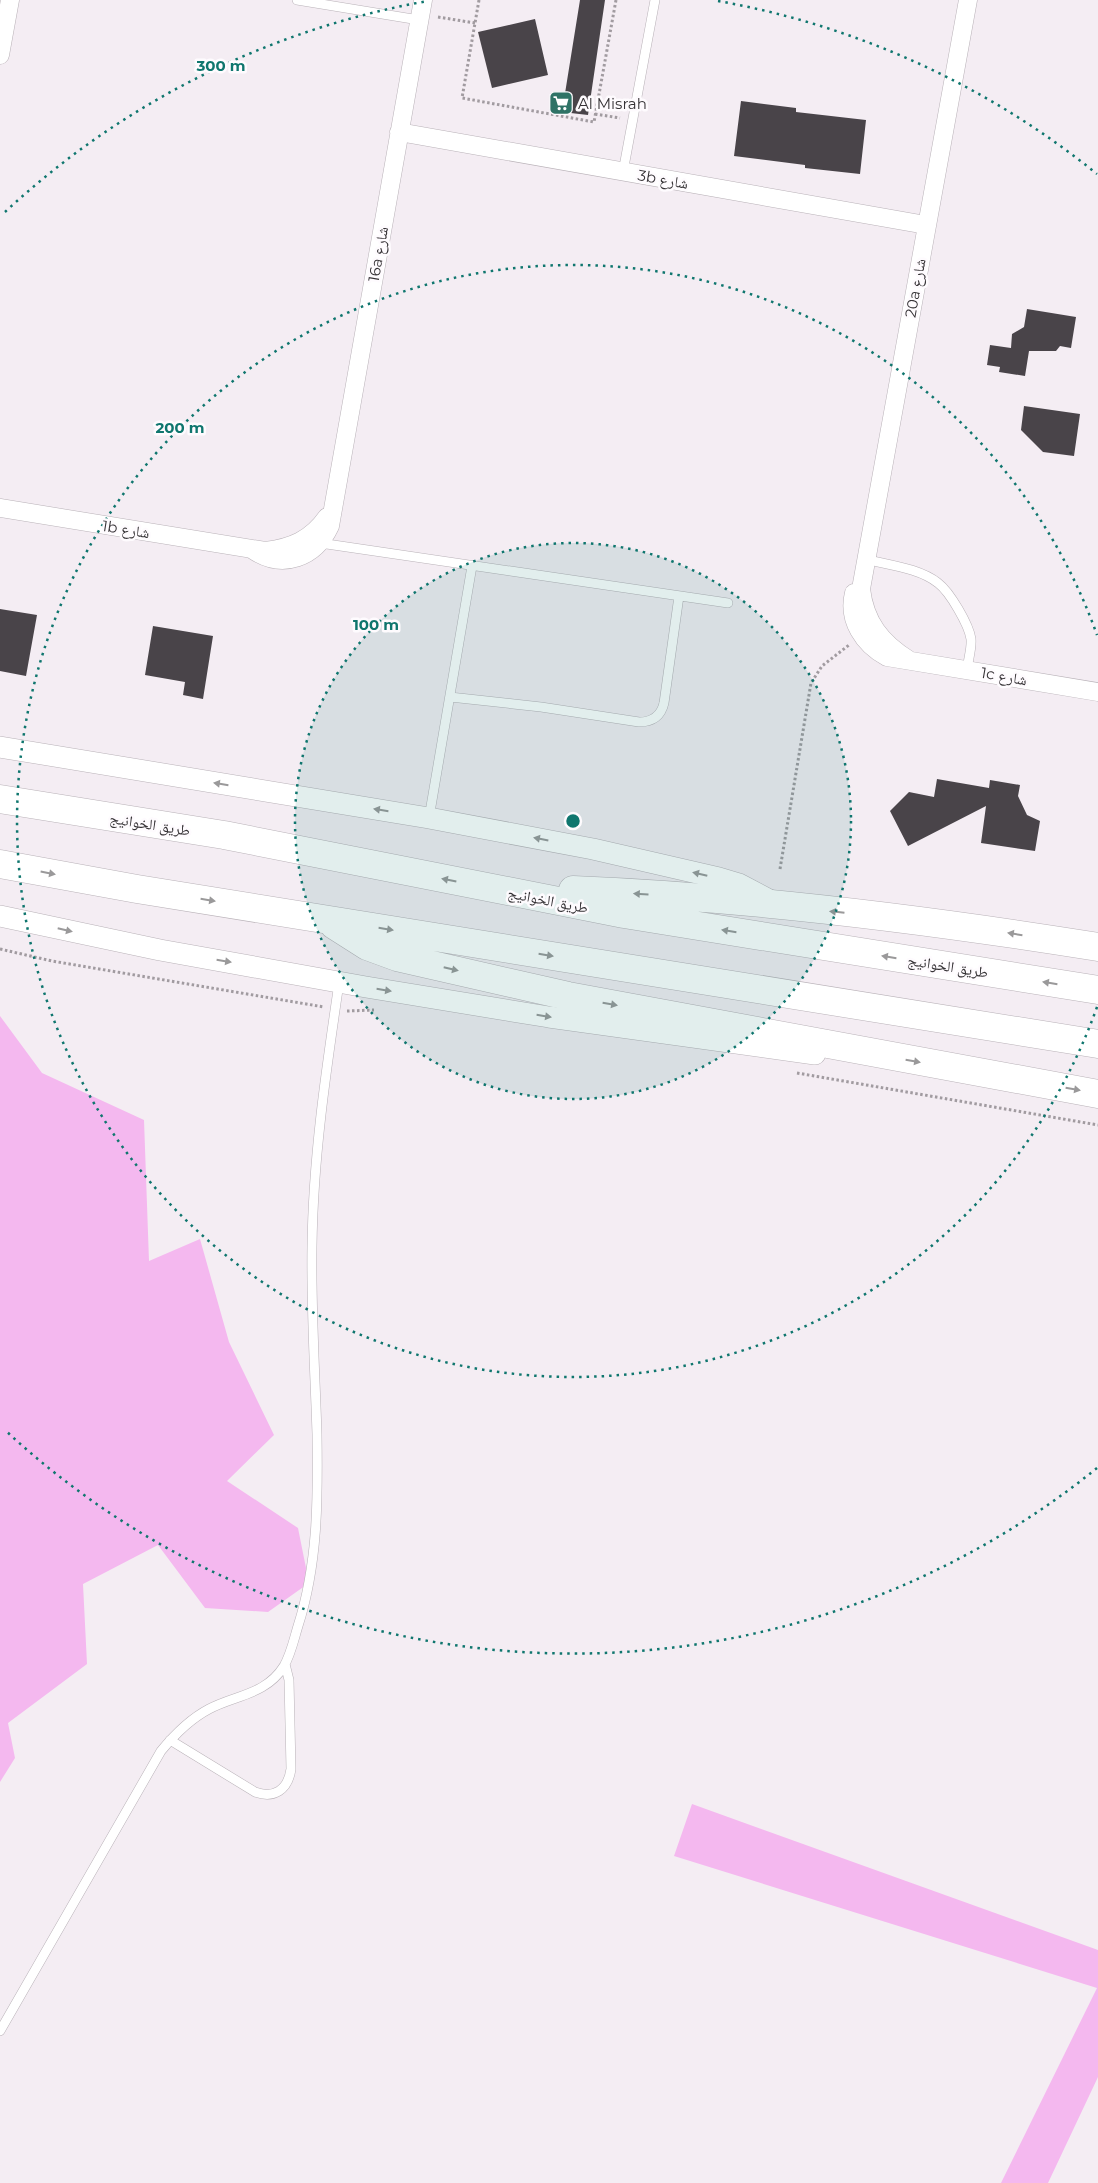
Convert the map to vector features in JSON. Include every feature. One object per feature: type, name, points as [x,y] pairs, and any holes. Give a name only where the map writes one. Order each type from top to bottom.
[{"type":"highway","name":"طريق الخوانيج","points":[[0,799],[224,836],[624,914],[1098,990]]},
{"type":"highway","points":[[0,864],[137,889],[1098,1044]]},
{"type":"highway","points":[[491,889],[623,893],[777,905],[1008,932],[1098,947]]},
{"type":"highway","points":[[327,919],[353,938],[397,957],[568,996],[1098,1094]]},
{"type":"street","points":[[0,55],[10,0]]},
{"type":"street","name":"20a شارع","points":[[867,631],[862,602],[862,577],[968,0]]},
{"type":"street","name":"16a شارع","points":[[303,548],[320,543],[330,526],[421,11]]},
{"type":"street","name":"3b شارع","points":[[399,132],[926,225]]},
{"type":"street","name":"16a شارع","points":[[303,548],[319,528],[332,507]]},
{"type":"street","name":"1b شارع","points":[[0,508],[253,550],[303,548]]},
{"type":"street","name":"1c شارع","points":[[867,631],[877,652],[898,660],[909,660],[1098,692]]},
{"type":"street","points":[[0,747],[429,818],[593,849],[719,878],[757,893],[777,905]]},
{"type":"street","points":[[0,916],[160,950],[339,983],[549,1017],[818,1055],[842,1056],[866,1052]]},
{"type":"lane","points":[[297,0],[421,11]]},
{"type":"lane","points":[[623,172],[655,0]]},
{"type":"lane","points":[[320,543],[728,603]]},
{"type":"lane","points":[[866,560],[920,574],[939,583],[951,598],[967,627],[971,640],[967,670]]},
{"type":"lane","points":[[429,818],[472,566]]},
{"type":"lane","points":[[450,697],[541,707],[639,722],[650,721],[660,714],[664,704],[679,596]]},
{"type":"lane","points":[[0,2031],[153,1762],[170,1740],[189,1722],[211,1708],[261,1688],[275,1677],[285,1664],[306,1601],[316,1534],[317,1466],[311,1299],[314,1193],[318,1141],[339,983]]},
{"type":"lane","points":[[170,1740],[255,1792],[269,1795],[283,1789],[288,1784],[291,1769],[289,1676],[285,1664]]},
{"type":"path","points":[[479,0],[462,98],[594,122],[616,0]]},
{"type":"path","points":[[421,11],[475,23]]},
{"type":"path","points":[[595,114],[633,120]]},
{"type":"path","points":[[780,869],[811,684],[822,666],[867,631]]},
{"type":"shaded area","points":[[0,1016],[42,1073],[144,1120],[149,1261],[200,1239],[229,1342],[274,1435],[227,1481],[298,1528],[309,1583],[268,1612],[205,1608],[158,1545],[83,1584],[87,1664],[8,1723],[15,1758],[0,1782]]},
{"type":"shaded area","points":[[692,1804],[1098,1950],[1098,2077],[1048,2183],[1001,2183],[1097,1988],[674,1856]]},
{"type":"building","points":[[580,0],[605,0],[588,115],[562,112]]},
{"type":"building","points":[[535,19],[548,75],[492,88],[478,32]]},
{"type":"building","points":[[741,101],[796,108],[796,112],[866,120],[860,174],[805,168],[805,165],[734,156]]},
{"type":"building","points":[[1027,309],[1076,317],[1071,348],[1060,346],[1056,351],[1029,351],[1025,376],[999,372],[1000,367],[987,365],[990,345],[1011,348],[1012,334],[1024,327]]},
{"type":"building","points":[[1024,406],[1080,414],[1074,456],[1043,452],[1021,430]]},
{"type":"building","points":[[0,609],[37,615],[26,676],[0,671]]},
{"type":"building","points":[[153,626],[213,636],[203,699],[183,695],[185,682],[145,675]]},
{"type":"building","points":[[937,779],[989,788],[990,780],[1020,785],[1018,796],[1027,815],[1040,821],[1035,851],[981,843],[986,806],[908,846],[890,811],[909,792],[934,797]]},
{"type":"place","name":"Al Misrah","points":[[561,103]]}]
